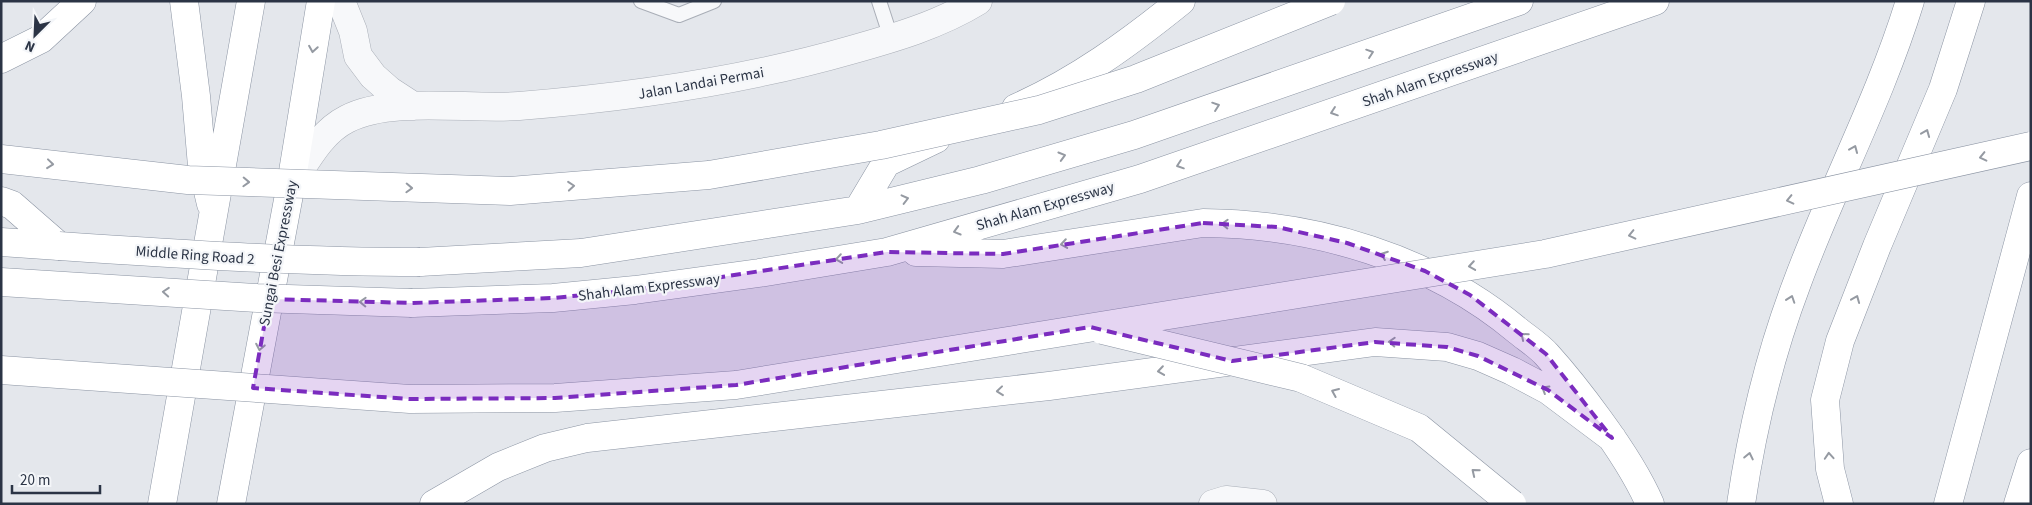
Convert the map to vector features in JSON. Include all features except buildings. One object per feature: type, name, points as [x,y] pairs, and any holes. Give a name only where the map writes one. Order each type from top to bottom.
[{"type":"highway","points":[[1,59],[40,39],[82,1]]},
{"type":"highway","points":[[184,1],[196,96],[202,166],[213,215]]},
{"type":"highway","points":[[162,504],[251,1]]},
{"type":"highway","name":"Sungai Besi Expressway","points":[[231,504],[291,184],[321,1]]},
{"type":"highway","points":[[858,210],[886,163],[924,143],[1044,96],[1134,40],[1181,1]]},
{"type":"highway","points":[[1,159],[188,180],[510,191],[709,175],[881,145],[1039,110],[1136,79],[1331,1]]},
{"type":"highway","points":[[858,210],[981,180],[1134,135],[1518,1]]},
{"type":"highway","name":"Shah Alam Expressway","points":[[1,282],[257,298],[412,303],[553,298],[635,290],[759,273],[887,252],[1140,179],[1655,1]]},
{"type":"highway","points":[[1741,504],[1745,477],[1771,358],[1797,282],[1879,90],[1910,1]]},
{"type":"highway","points":[[1839,504],[1830,469],[1825,400],[1840,341],[1877,246],[1943,89],[1971,1]]},
{"type":"highway","points":[[1,370],[410,399],[555,398],[736,385],[1545,254],[2031,146]]},
{"type":"highway","points":[[1948,504],[2031,196]]},
{"type":"highway","points":[[1,201],[12,205],[59,246]]},
{"type":"highway","name":"Middle Ring Road 2","points":[[1,242],[248,258],[335,262],[420,262],[581,253],[858,210]]},
{"type":"highway","points":[[887,252],[1003,254],[1203,224],[1277,227],[1321,236],[1382,254],[1424,271],[1470,295],[1546,354],[1578,392],[1612,438],[1650,504]]},
{"type":"highway","points":[[1090,327],[1301,378],[1320,385],[1420,428],[1512,504]]},
{"type":"highway","points":[[434,504],[498,467],[545,448],[587,438],[1049,386],[1376,342],[1447,347],[1478,356],[1512,370],[1548,390],[1612,438]]},
{"type":"highway","points":[[2018,504],[2031,463]]},
{"type":"street","points":[[341,1],[352,31],[358,56],[373,76],[390,91],[413,106]]},
{"type":"street","name":"Jalan Landai Permai","points":[[291,184],[318,143],[331,129],[348,118],[374,109],[413,106],[517,106],[671,89],[745,76],[809,62],[891,38],[949,16],[978,1]]},
{"type":"street","points":[[1213,504],[1226,500],[1262,504]]},
{"type":"lane","points":[[640,1],[679,15],[714,1]]},
{"type":"lane","points":[[879,1],[891,38]]},
{"type":"highlighted area","points":[[1203,223],[1228,223],[1277,227],[1347,243],[1425,271],[1470,295],[1546,354],[1612,438],[1548,390],[1478,356],[1447,347],[1375,342],[1232,361],[1090,327],[736,385],[555,398],[410,399],[253,388],[269,299],[412,303],[553,298],[635,290],[887,252],[1003,254]]}]
